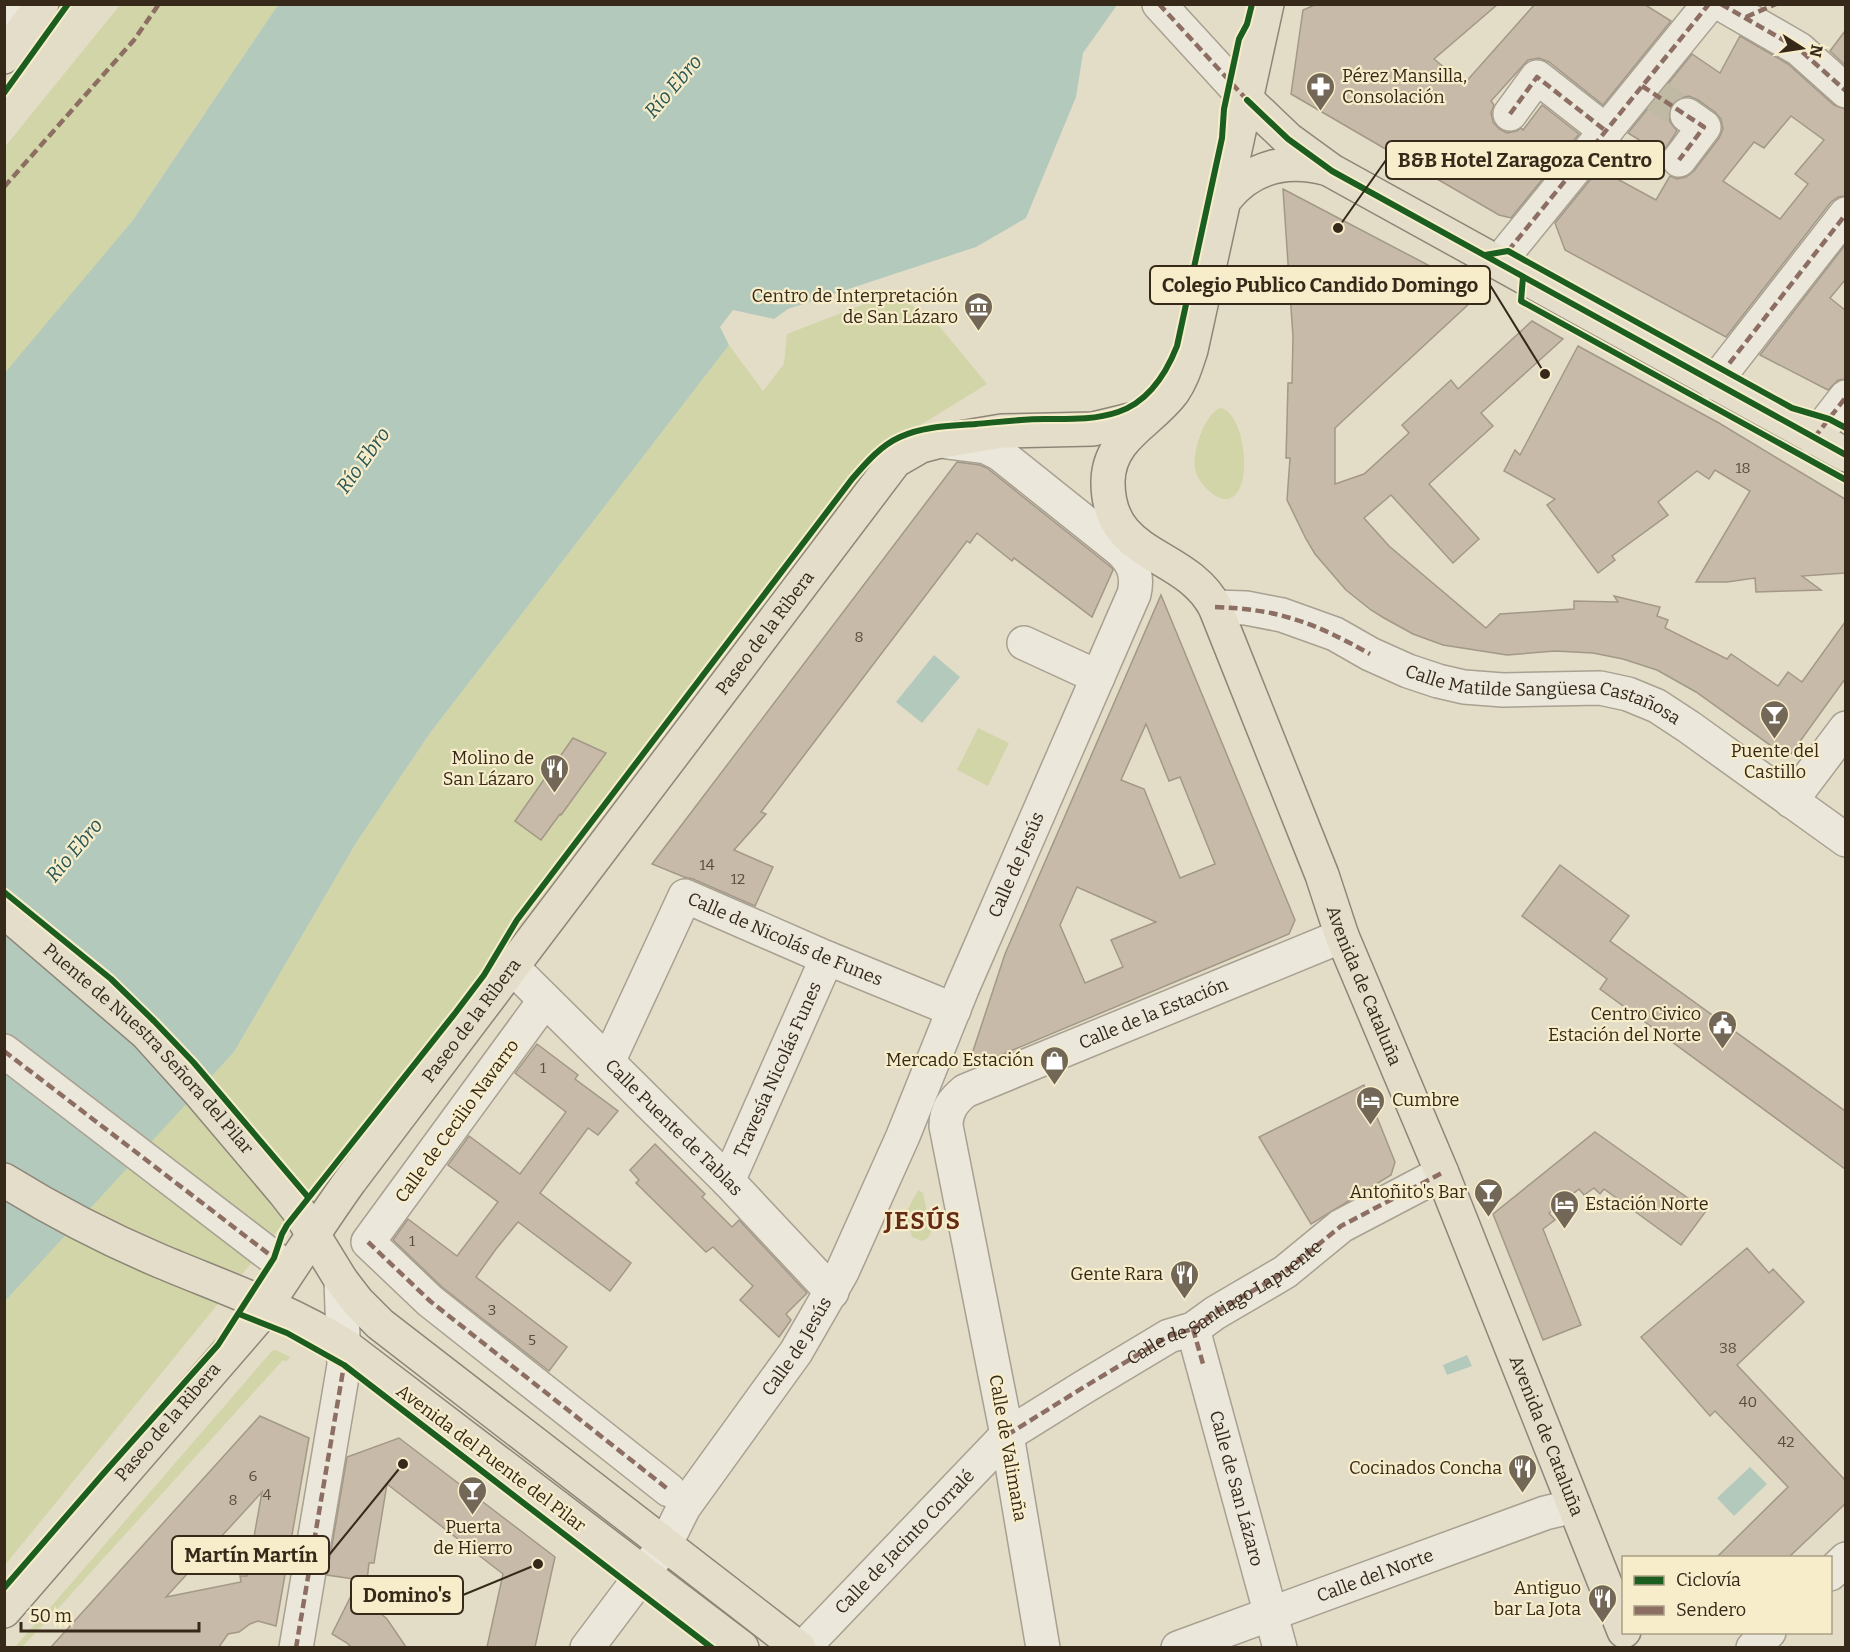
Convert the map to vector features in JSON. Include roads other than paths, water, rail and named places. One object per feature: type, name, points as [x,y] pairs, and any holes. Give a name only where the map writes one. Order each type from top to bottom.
[{"type":"main road","name":"Paseo de la Ribera","points":[[4,1611],[241,1337],[266,1305],[312,1235],[895,461],[921,446],[1002,431],[1093,429],[1149,415],[1169,397],[1183,374],[1191,350],[1268,10]]},
{"type":"main road","points":[[4,57],[24,13]]},
{"type":"main road","points":[[1247,100],[1288,139],[1332,171],[1845,455]]},
{"type":"main road","points":[[1226,198],[1251,176],[1272,166],[1300,164],[1332,171]]},
{"type":"main road","name":"Avenida de Cataluña","points":[[1149,415],[1132,429],[1115,452],[1110,466],[1108,498],[1125,534],[1147,551],[1192,578],[1206,592],[1215,606],[1322,875],[1342,936],[1442,1173],[1622,1627]]},
{"type":"main road","name":"Puente de Nuestra Señora del Pilar","points":[[4,911],[146,1033],[284,1192]]},
{"type":"main road","name":"Avenida del Puente del Pilar","points":[[4,1180],[96,1231],[158,1260],[266,1305],[320,1330],[344,1345],[742,1647]]},
{"type":"main road","name":"Avenida del Puente del Pilar","points":[[284,1192],[298,1210],[341,1280],[358,1302],[381,1324],[801,1647]]},
{"type":"street","points":[[1159,4],[1247,100]]},
{"type":"street","points":[[1508,251],[1605,131],[1645,88],[1709,4]]},
{"type":"street","points":[[1733,11],[1776,4]]},
{"type":"street","points":[[1733,11],[1799,49],[1845,91]]},
{"type":"street","points":[[1510,114],[1537,77],[1605,131]]},
{"type":"street","points":[[1679,160],[1700,121]]},
{"type":"street","points":[[1714,383],[1845,214]]},
{"type":"street","points":[[1814,438],[1845,397]]},
{"type":"street","name":"Paseo de la Ribera","points":[[942,442],[986,447],[1018,467],[1124,553],[1134,567],[1136,584],[1134,594]]},
{"type":"street","points":[[1134,594],[1159,580],[1192,578]]},
{"type":"street","name":"Calle de Jesús","points":[[587,1647],[666,1543],[684,1507],[796,1352],[832,1292],[903,1136],[954,1010],[1134,594]]},
{"type":"street","name":"Calle Matilde Sangüesa Castañosa","points":[[1215,606],[1246,608],[1282,615],[1335,634],[1370,654],[1408,671],[1464,687],[1503,690],[1600,688],[1628,693],[1657,706],[1689,727],[1845,840]]},
{"type":"street","points":[[1024,643],[1098,677]]},
{"type":"street","points":[[1791,801],[1845,728]]},
{"type":"street","name":"Calle de Nicolás de Funes","points":[[608,1062],[685,896],[954,1010]]},
{"type":"street","name":"Calle de la Estación","points":[[965,1091],[1342,936]]},
{"type":"street","name":"Travesía Nicolás Funes","points":[[729,1181],[827,958]]},
{"type":"street","name":"Calle Puente de Tablas","points":[[512,967],[729,1181],[832,1292]]},
{"type":"street","name":"Calle de Cecilio Navarro","points":[[545,1000],[369,1242],[430,1301],[669,1490]]},
{"type":"street","points":[[4,1051],[262,1250]]},
{"type":"street","points":[[934,1063],[940,1072],[965,1091],[956,1099],[948,1112],[946,1126],[950,1142]]},
{"type":"street","points":[[903,1136],[925,1133],[950,1142]]},
{"type":"street","name":"Calle de Valimaña","points":[[950,1142],[1007,1435],[1042,1647]]},
{"type":"street","name":"Calle de Santiago Lapuente","points":[[1007,1435],[1169,1336],[1194,1329],[1215,1313],[1285,1272],[1341,1226],[1442,1173]]},
{"type":"street","points":[[296,1647],[344,1365],[341,1280]]},
{"type":"street","name":"Calle de San Lázaro","points":[[1194,1329],[1280,1647]]},
{"type":"street","name":"Calle de Jacinto Corralé","points":[[801,1647],[1007,1435]]},
{"type":"street","name":"Calle del Norte","points":[[1178,1647],[1545,1513],[1574,1506]]},
{"type":"street","points":[[1832,1572],[1845,1559]]},
{"type":"street","points":[[1753,1647],[1767,1634]]},
{"type":"water","name":"Río Ebro","points":[[278,5],[1117,5],[1083,53],[1076,97],[1026,218],[976,247],[788,309],[774,319],[733,310],[720,327],[729,345],[430,733],[356,843],[234,1052],[5,1301],[4,374],[133,220]]},
{"type":"water","points":[[934,655],[960,677],[922,723],[896,702]]},
{"type":"water","points":[[1467,1355],[1472,1366],[1447,1375],[1443,1365]]},
{"type":"water","points":[[1750,1467],[1767,1484],[1734,1516],[1717,1498]]},
{"type":"tunnel","points":[[1648,90],[1687,115]]},
{"type":"place","name":"Pérez Mansilla, Consolación","points":[[1321,112]]},
{"type":"place","name":"B&B Hotel Zaragoza Centro","points":[[1338,228]]},
{"type":"place","name":"Centro de Interpretación de San Lázaro","points":[[979,332]]},
{"type":"place","name":"Colegio Publico Candido Domingo","points":[[1545,374]]},
{"type":"place","name":"Puente del Castillo","points":[[1775,740]]},
{"type":"place","name":"Molino de San Lázaro","points":[[555,794]]},
{"type":"place","name":"Centro Civico Estación del Norte","points":[[1722,1050]]},
{"type":"place","name":"Mercado Estación","points":[[1055,1086]]},
{"type":"place","name":"Cumbre","points":[[1371,1126]]},
{"type":"place","name":"Antoñito's Bar","points":[[1488,1218]]},
{"type":"place","name":"Estación Norte","points":[[1564,1230]]},
{"type":"place","name":"Gente Rara","points":[[1184,1300]]},
{"type":"place","name":"Martín Martín","points":[[403,1464]]},
{"type":"place","name":"Cocinados Concha","points":[[1523,1494]]},
{"type":"place","name":"Puerta de Hierro","points":[[473,1516]]},
{"type":"place","name":"Domino's","points":[[538,1564]]},
{"type":"place","name":"Antiguo bar La Jota","points":[[1602,1624]]},
{"type":"district","name":"JESÚS","points":[[923,1221]]}]
